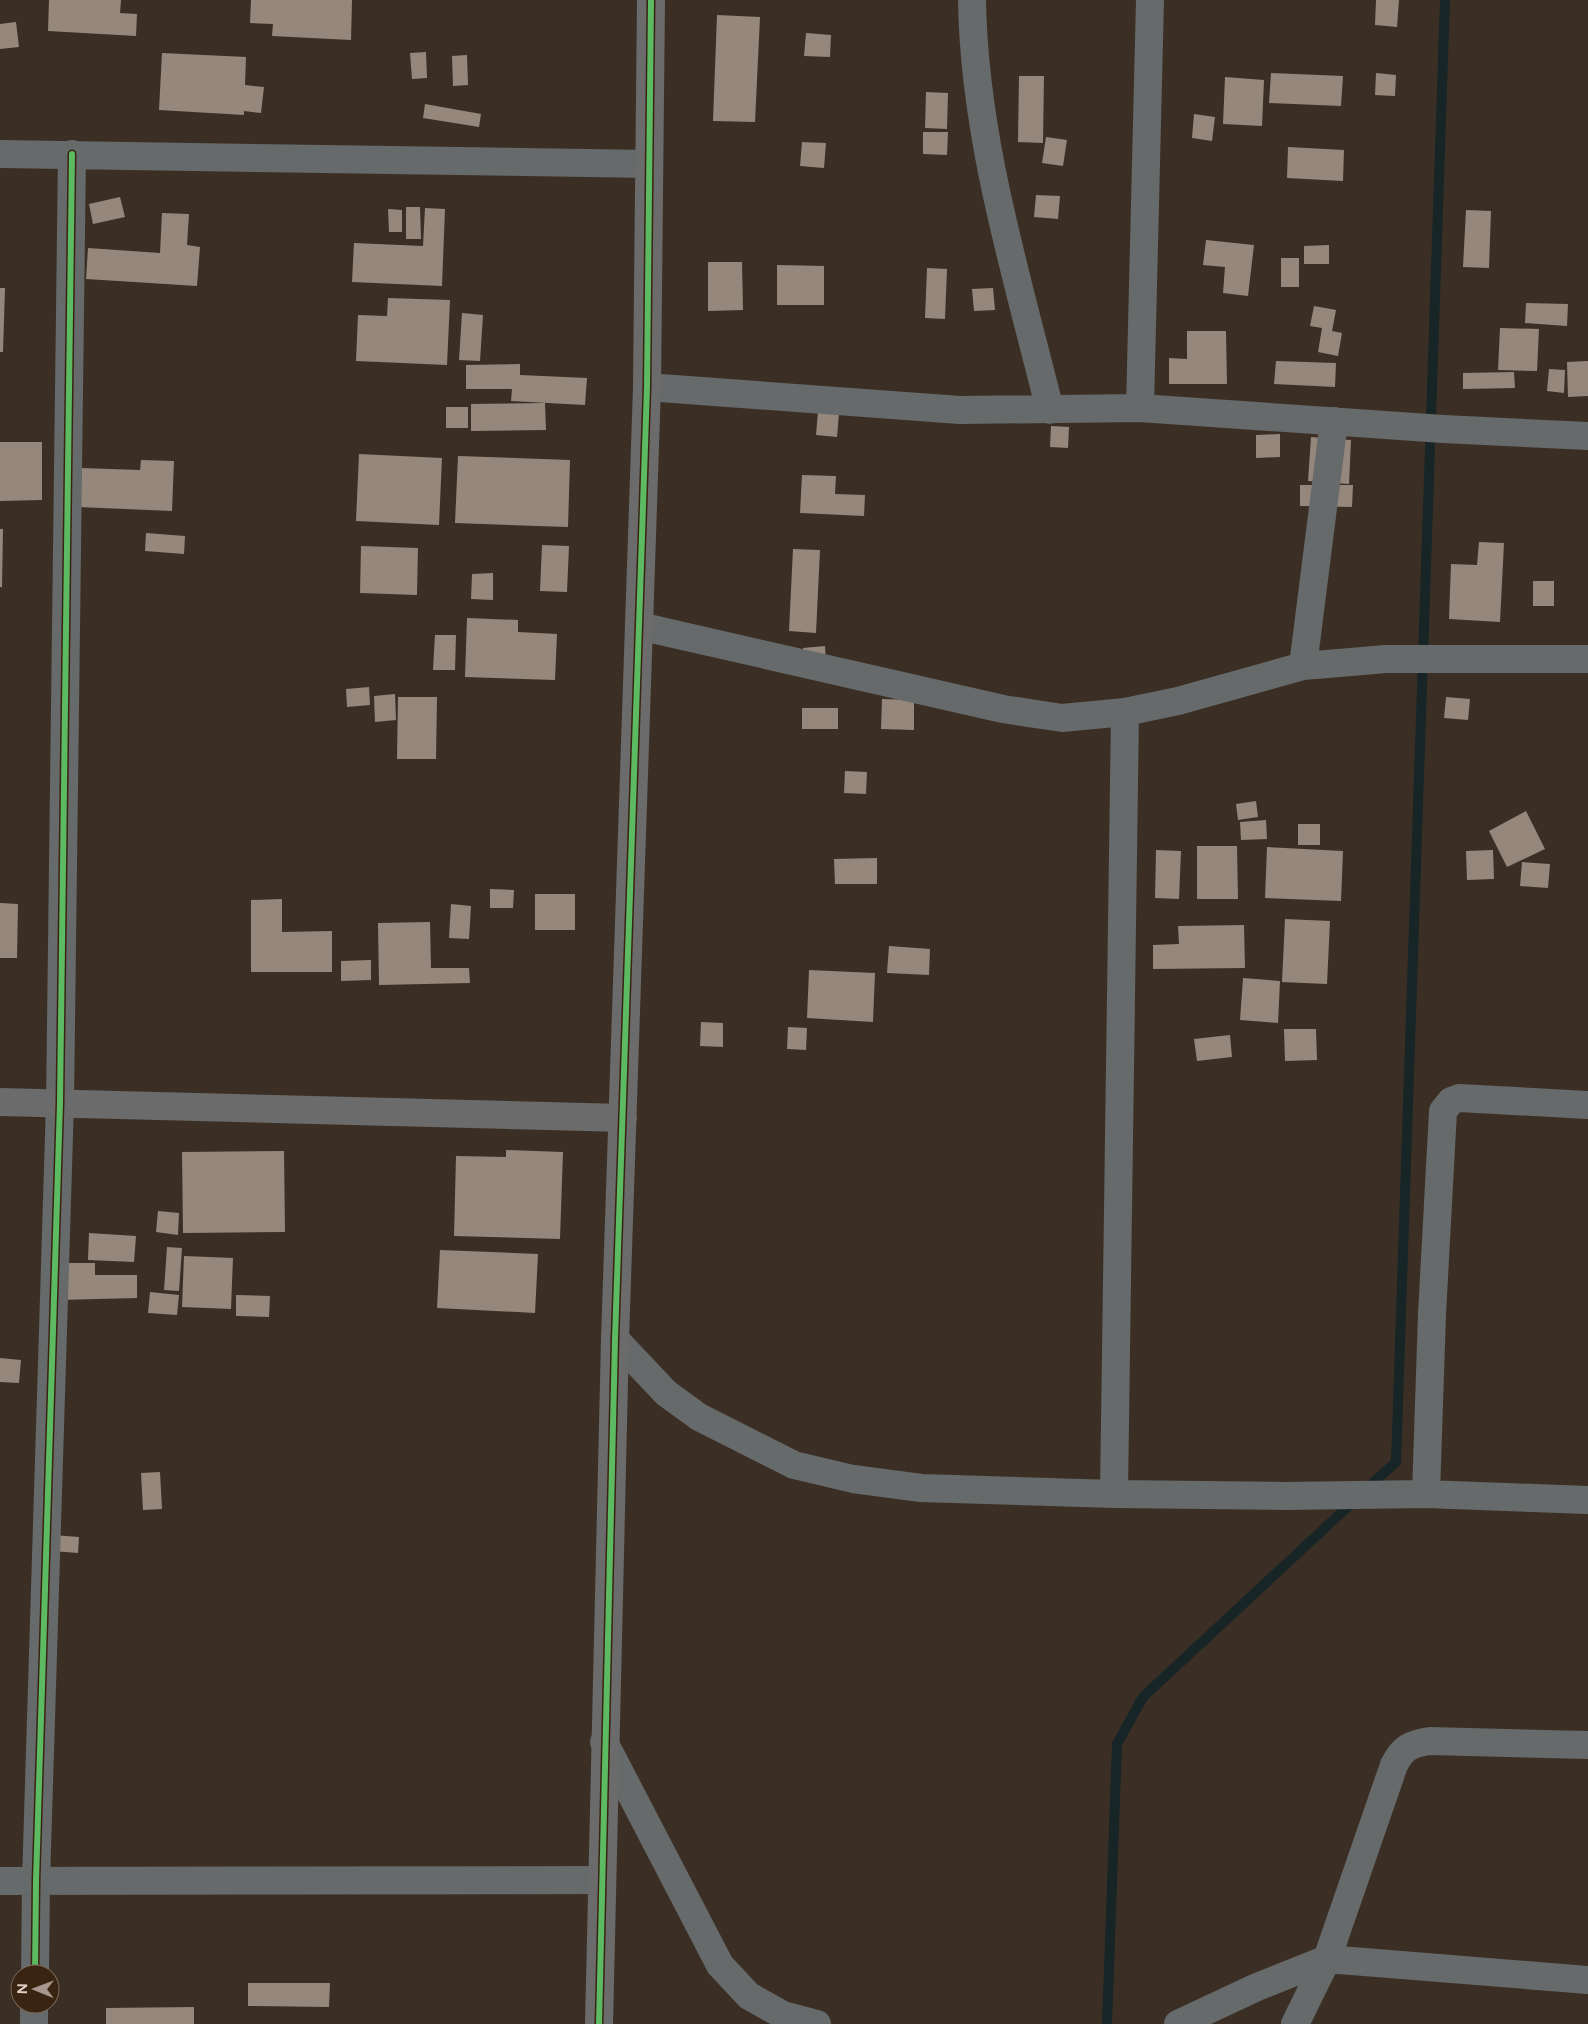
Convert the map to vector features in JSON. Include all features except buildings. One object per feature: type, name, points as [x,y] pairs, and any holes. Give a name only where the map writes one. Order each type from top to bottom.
[{"type":"street","points":[[599,2024],[600,1880],[614,1339],[648,387],[651,0]]},
{"type":"street","points":[[972,0],[979,92],[988,142],[1002,213],[1050,410]]},
{"type":"street","points":[[1140,408],[1150,0]]},
{"type":"street","points":[[0,154],[649,164]]},
{"type":"street","points":[[35,1964],[36,1881],[60,1103],[72,154]]},
{"type":"street","points":[[648,387],[960,410],[1140,408],[1588,436]]},
{"type":"street","points":[[1303,666],[1334,421]]},
{"type":"street","points":[[639,626],[1003,709],[1062,718],[1125,712],[1178,701],[1303,666],[1386,659],[1588,659]]},
{"type":"street","points":[[1114,1494],[1125,712]]},
{"type":"street","points":[[1426,1494],[1432,1314],[1443,1111],[1451,1101],[1459,1098],[1588,1105]]},
{"type":"street","points":[[0,1102],[623,1118]]},
{"type":"street","points":[[614,1339],[666,1393],[699,1418],[794,1465],[853,1479],[921,1488],[1114,1494],[1286,1496],[1426,1494],[1588,1500]]},
{"type":"street","points":[[1295,2024],[1327,1959],[1394,1765],[1401,1752],[1411,1744],[1430,1741],[1588,1745]]},
{"type":"street","points":[[604,1742],[720,1965],[749,1996],[784,2015],[817,2024]]},
{"type":"street","points":[[0,1881],[600,1880]]},
{"type":"street","points":[[1178,2024],[1257,1987],[1327,1959],[1588,1980]]},
{"type":"waterway","points":[[1365,1490],[1396,1462],[1445,0]]},
{"type":"waterway","points":[[1107,2024],[1117,1744],[1143,1697],[1355,1500]]},
{"type":"cycle path","points":[[599,2024],[615,1339],[647,387],[651,0]]},
{"type":"cycle path","points":[[35,1964],[36,1881],[60,1103],[72,154]]}]
